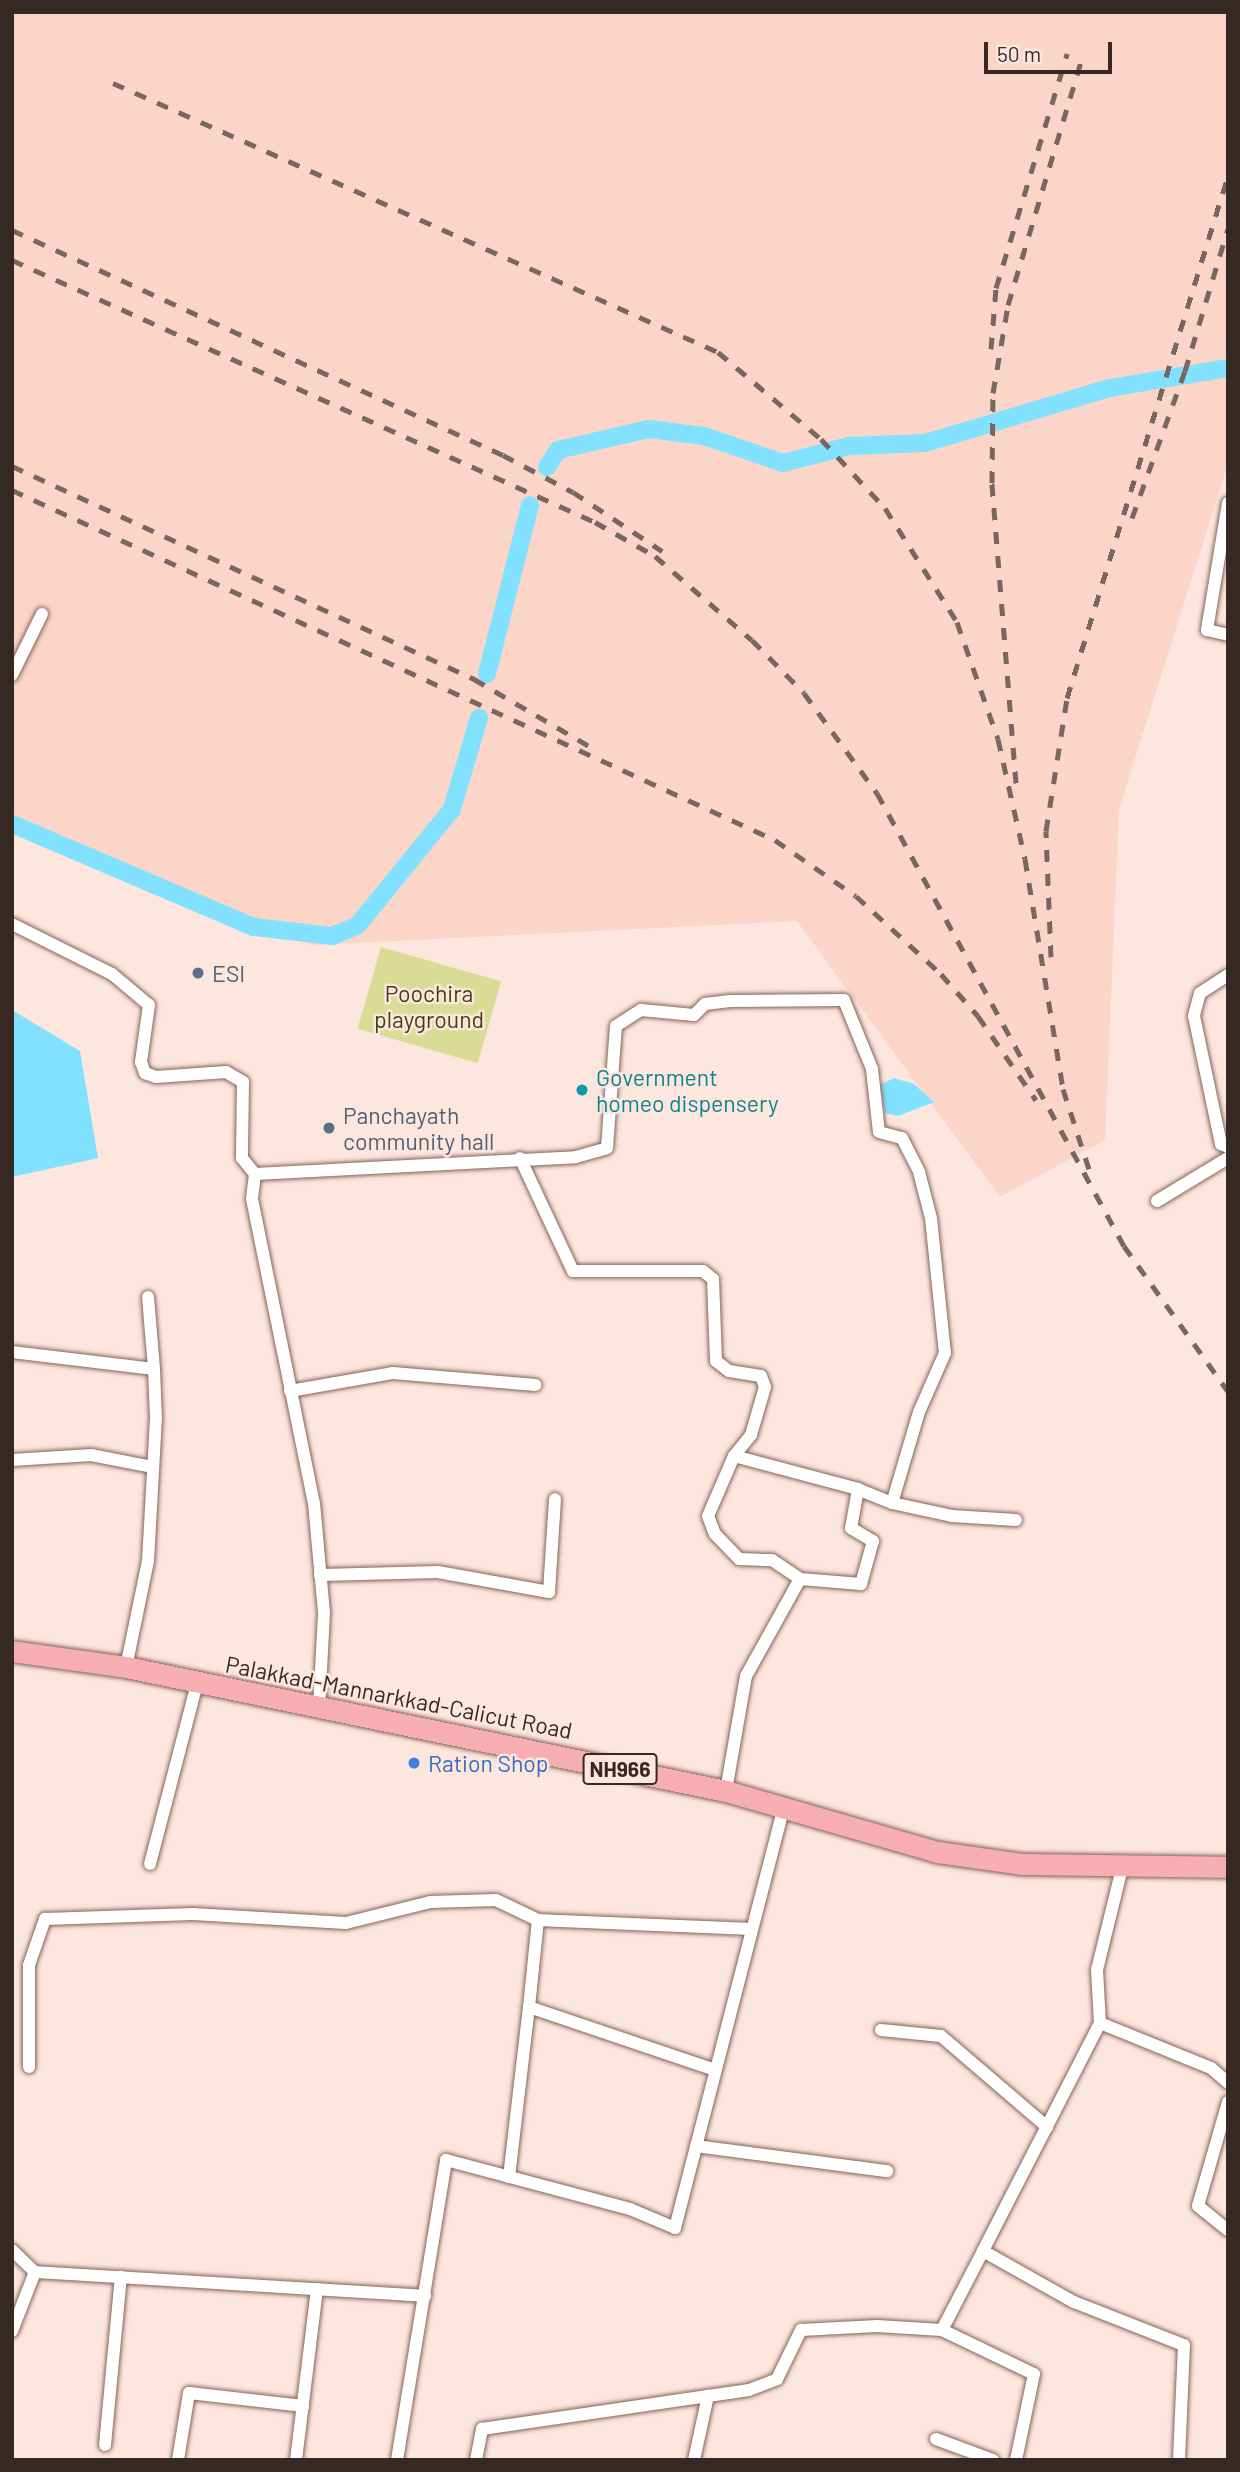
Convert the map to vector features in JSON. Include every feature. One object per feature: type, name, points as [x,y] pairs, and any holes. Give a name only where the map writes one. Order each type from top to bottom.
[{"type":"highway","name":"Palakkad-Mannarkkad-Calicut Road","points":[[12,1651],[125,1667],[726,1791],[938,1852],[1021,1864],[1228,1867]]},
{"type":"street","points":[[1228,503],[1207,630],[1228,635]]},
{"type":"street","points":[[12,676],[42,614]]},
{"type":"street","points":[[12,924],[112,974],[149,1005],[141,1062],[145,1073],[156,1077],[226,1072],[239,1077],[243,1082],[242,1158],[256,1174]]},
{"type":"street","points":[[1157,1201],[1227,1150],[1221,1144],[1194,1016],[1200,993],[1228,975]]},
{"type":"street","points":[[256,1174],[576,1157],[607,1148],[616,1026],[641,1010],[694,1015],[705,1004],[730,1001],[844,1000],[872,1069],[879,1132],[902,1138],[919,1172],[931,1218],[940,1300],[945,1353],[919,1412],[892,1503]]},
{"type":"street","points":[[520,1158],[573,1271],[702,1271],[713,1279],[716,1361],[729,1371],[761,1376],[765,1381],[751,1434],[734,1456],[708,1516],[715,1534],[739,1559],[772,1560],[800,1579],[861,1584],[873,1541],[851,1528],[858,1489]]},
{"type":"street","points":[[256,1174],[252,1199],[314,1503],[324,1613],[319,1707]]},
{"type":"street","points":[[125,1667],[148,1561],[154,1369],[148,1297]]},
{"type":"street","points":[[12,1352],[154,1369]]},
{"type":"street","points":[[290,1391],[393,1373],[536,1385]]},
{"type":"street","points":[[12,1460],[91,1455],[152,1467]]},
{"type":"street","points":[[734,1456],[858,1489],[892,1503],[952,1516],[1016,1520]]},
{"type":"street","points":[[320,1575],[438,1572],[549,1592],[555,1499]]},
{"type":"street","points":[[726,1791],[746,1676],[800,1579]]},
{"type":"street","points":[[150,1864],[197,1683]]},
{"type":"street","points":[[397,2460],[446,2160],[630,2208],[675,2228],[784,1807]]},
{"type":"street","points":[[942,2330],[1100,2023],[1097,1970],[1123,1864]]},
{"type":"street","points":[[29,2067],[29,1965],[45,1919],[193,1914],[346,1923],[430,1902],[496,1900],[538,1920],[752,1929]]},
{"type":"street","points":[[509,2177],[538,1920]]},
{"type":"street","points":[[529,2007],[715,2070]]},
{"type":"street","points":[[1100,2023],[1211,2068],[1228,2083]]},
{"type":"street","points":[[881,2030],[941,2036],[1048,2127]]},
{"type":"street","points":[[1228,2102],[1198,2206],[1228,2230]]},
{"type":"street","points":[[696,2146],[887,2171]]},
{"type":"street","points":[[12,2250],[35,2272],[425,2296]]},
{"type":"street","points":[[983,2251],[1074,2302],[1184,2345],[1179,2460]]},
{"type":"street","points":[[12,2331],[35,2272]]},
{"type":"street","points":[[105,2445],[121,2277]]},
{"type":"street","points":[[296,2460],[317,2289]]},
{"type":"street","points":[[476,2460],[482,2429],[748,2390],[777,2379],[801,2330],[877,2326],[942,2330],[1034,2374],[1016,2460]]},
{"type":"street","points":[[178,2460],[189,2393],[303,2406]]},
{"type":"street","points":[[694,2460],[708,2396]]},
{"type":"street","points":[[936,2439],[993,2460]]},
{"type":"shaded area","points":[[12,12],[1228,12],[1228,464],[1119,809],[1105,1140],[1000,1197],[797,921],[312,945],[12,824]]},
{"type":"green space","name":"Poochira playground","points":[[381,947],[501,981],[478,1063],[358,1029]]},
{"type":"water","points":[[12,1010],[80,1051],[98,1158],[12,1177]]},
{"type":"water","points":[[894,1078],[914,1084],[934,1102],[898,1116],[885,1113],[880,1085]]},
{"type":"waterway","points":[[547,467],[558,450],[649,429],[704,436],[783,463],[849,446],[925,443],[1110,388],[1228,368]]},
{"type":"waterway","points":[[487,674],[530,505]]},
{"type":"waterway","points":[[12,824],[254,927],[332,936],[357,926],[452,809],[479,718]]},
{"type":"railway","points":[[991,349],[996,288],[1067,54]]},
{"type":"railway","points":[[1016,783],[992,483],[993,393],[1008,305],[1082,58]]},
{"type":"railway","points":[[113,83],[718,352],[821,439],[885,508],[957,622],[998,739],[1025,859],[1063,1089],[1089,1169]]},
{"type":"railway","points":[[1051,957],[1046,831],[1067,698],[1228,176]]},
{"type":"railway","points":[[1132,518],[1185,371],[1228,229]]},
{"type":"railway","points":[[12,230],[503,455],[573,492],[662,551]]},
{"type":"railway","points":[[12,260],[595,522],[655,556],[752,640],[804,693],[877,793],[1124,1246],[1228,1391]]},
{"type":"railway","points":[[12,466],[474,679],[589,746]]},
{"type":"railway","points":[[12,490],[775,840],[856,896],[941,974],[978,1016],[1036,1100]]},
{"type":"place","name":"ESI","points":[[198,973]]},
{"type":"place","name":"Government homeo dispensery","points":[[582,1090]]},
{"type":"place","name":"Panchayath community hall","points":[[329,1128]]},
{"type":"place","name":"Ration Shop","points":[[414,1763]]}]
